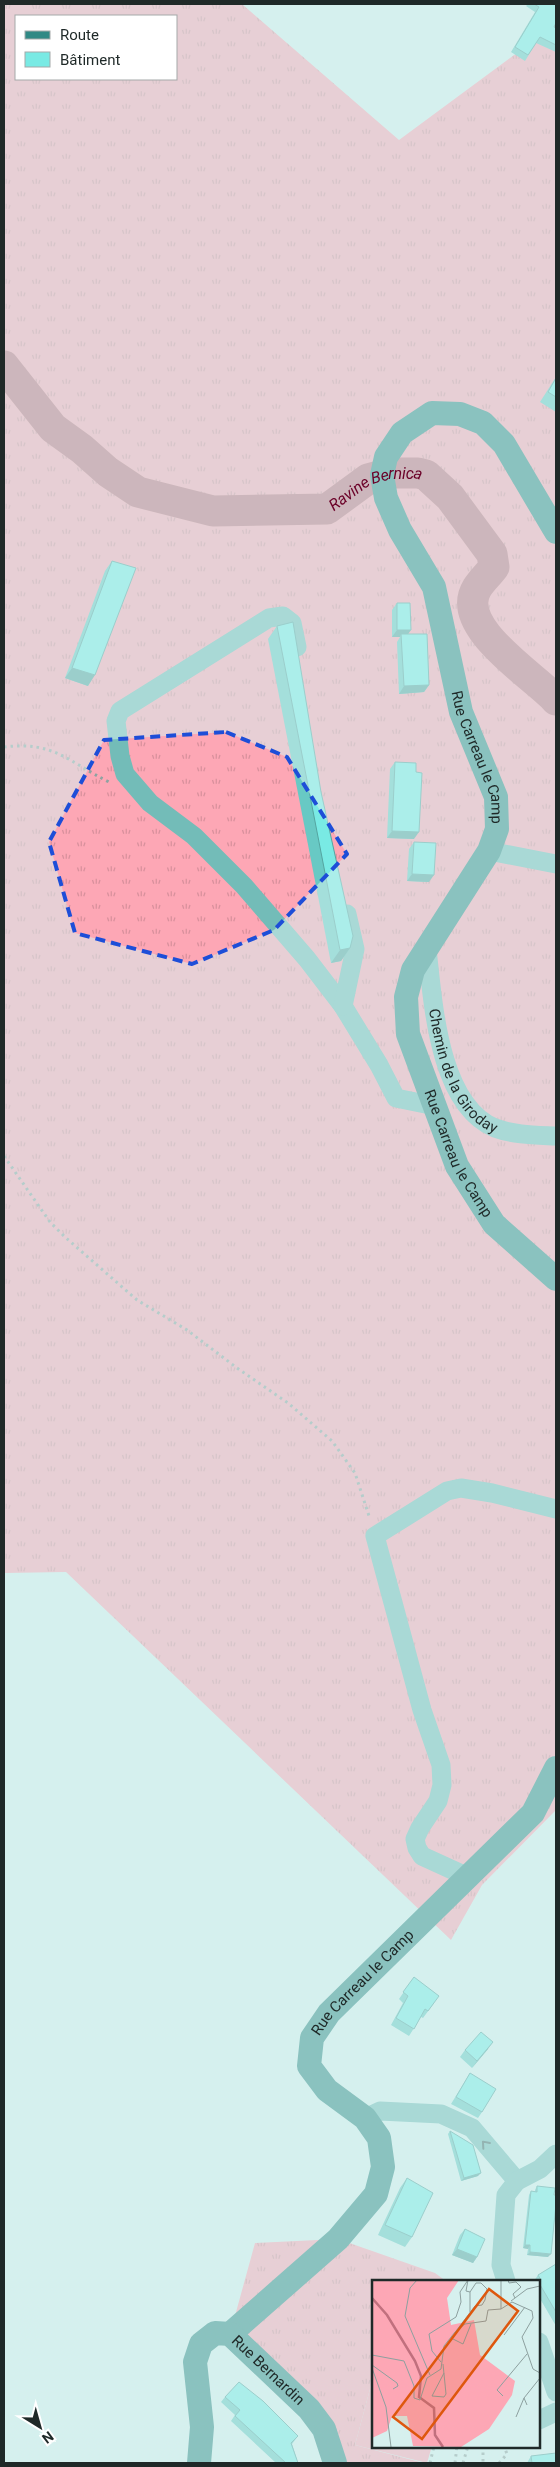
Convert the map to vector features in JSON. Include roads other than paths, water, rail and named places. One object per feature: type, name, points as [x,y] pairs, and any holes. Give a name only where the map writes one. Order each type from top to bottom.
[{"type":"main road","name":"Rue Carreau le Camp","points":[[556,532],[504,444],[483,423],[460,414],[432,413],[402,433],[386,457],[382,475],[386,498],[400,530],[434,587],[461,712],[496,796],[497,829],[490,851],[413,970],[406,997],[408,1034],[457,1166],[494,1224],[556,1279]]},
{"type":"main road","name":"Rue Carreau le Camp","points":[[230,2334],[338,2239],[376,2194],[383,2167],[378,2138],[365,2118],[327,2090],[310,2066],[312,2038],[329,2013],[533,1813],[556,1768]]},
{"type":"main road","name":"Rue Bernardin","points":[[204,2460],[195,2362],[201,2344],[215,2333],[230,2334],[309,2408],[324,2429],[335,2463]]},
{"type":"street","points":[[300,668],[292,623],[283,616],[269,618],[120,711],[116,721],[120,756],[125,774],[150,803],[194,836],[244,886],[307,959],[343,1006],[379,1065],[396,1098],[435,1106]]},
{"type":"street","points":[[490,851],[556,864]]},
{"type":"street","points":[[343,1006],[354,960],[354,949],[344,900]]},
{"type":"street","name":"Chemin de la Giroday","points":[[427,948],[440,1039],[454,1086],[472,1113],[495,1128],[526,1135],[556,1136]]},
{"type":"street","points":[[468,1877],[422,1856],[416,1848],[415,1839],[420,1828],[438,1801],[442,1784],[441,1765],[422,1710],[375,1536],[447,1491],[461,1488],[492,1493],[556,1509]]},
{"type":"street","points":[[365,2118],[380,2111],[415,2111],[441,2114],[472,2128],[517,2181]]},
{"type":"street","points":[[506,2280],[501,2265],[506,2196],[517,2181],[540,2169],[556,2154]]},
{"type":"street","points":[[540,2344],[552,2368],[556,2392]]},
{"type":"street","points":[[540,2420],[556,2412]]},
{"type":"waterway","name":"Ravine Bernica","points":[[4,366],[53,428],[82,449],[108,472],[138,492],[213,511],[327,509],[368,479],[390,473],[418,473],[426,475],[450,497],[492,554],[494,567],[477,588],[473,603],[476,619],[486,635],[500,650],[556,700]]}]
